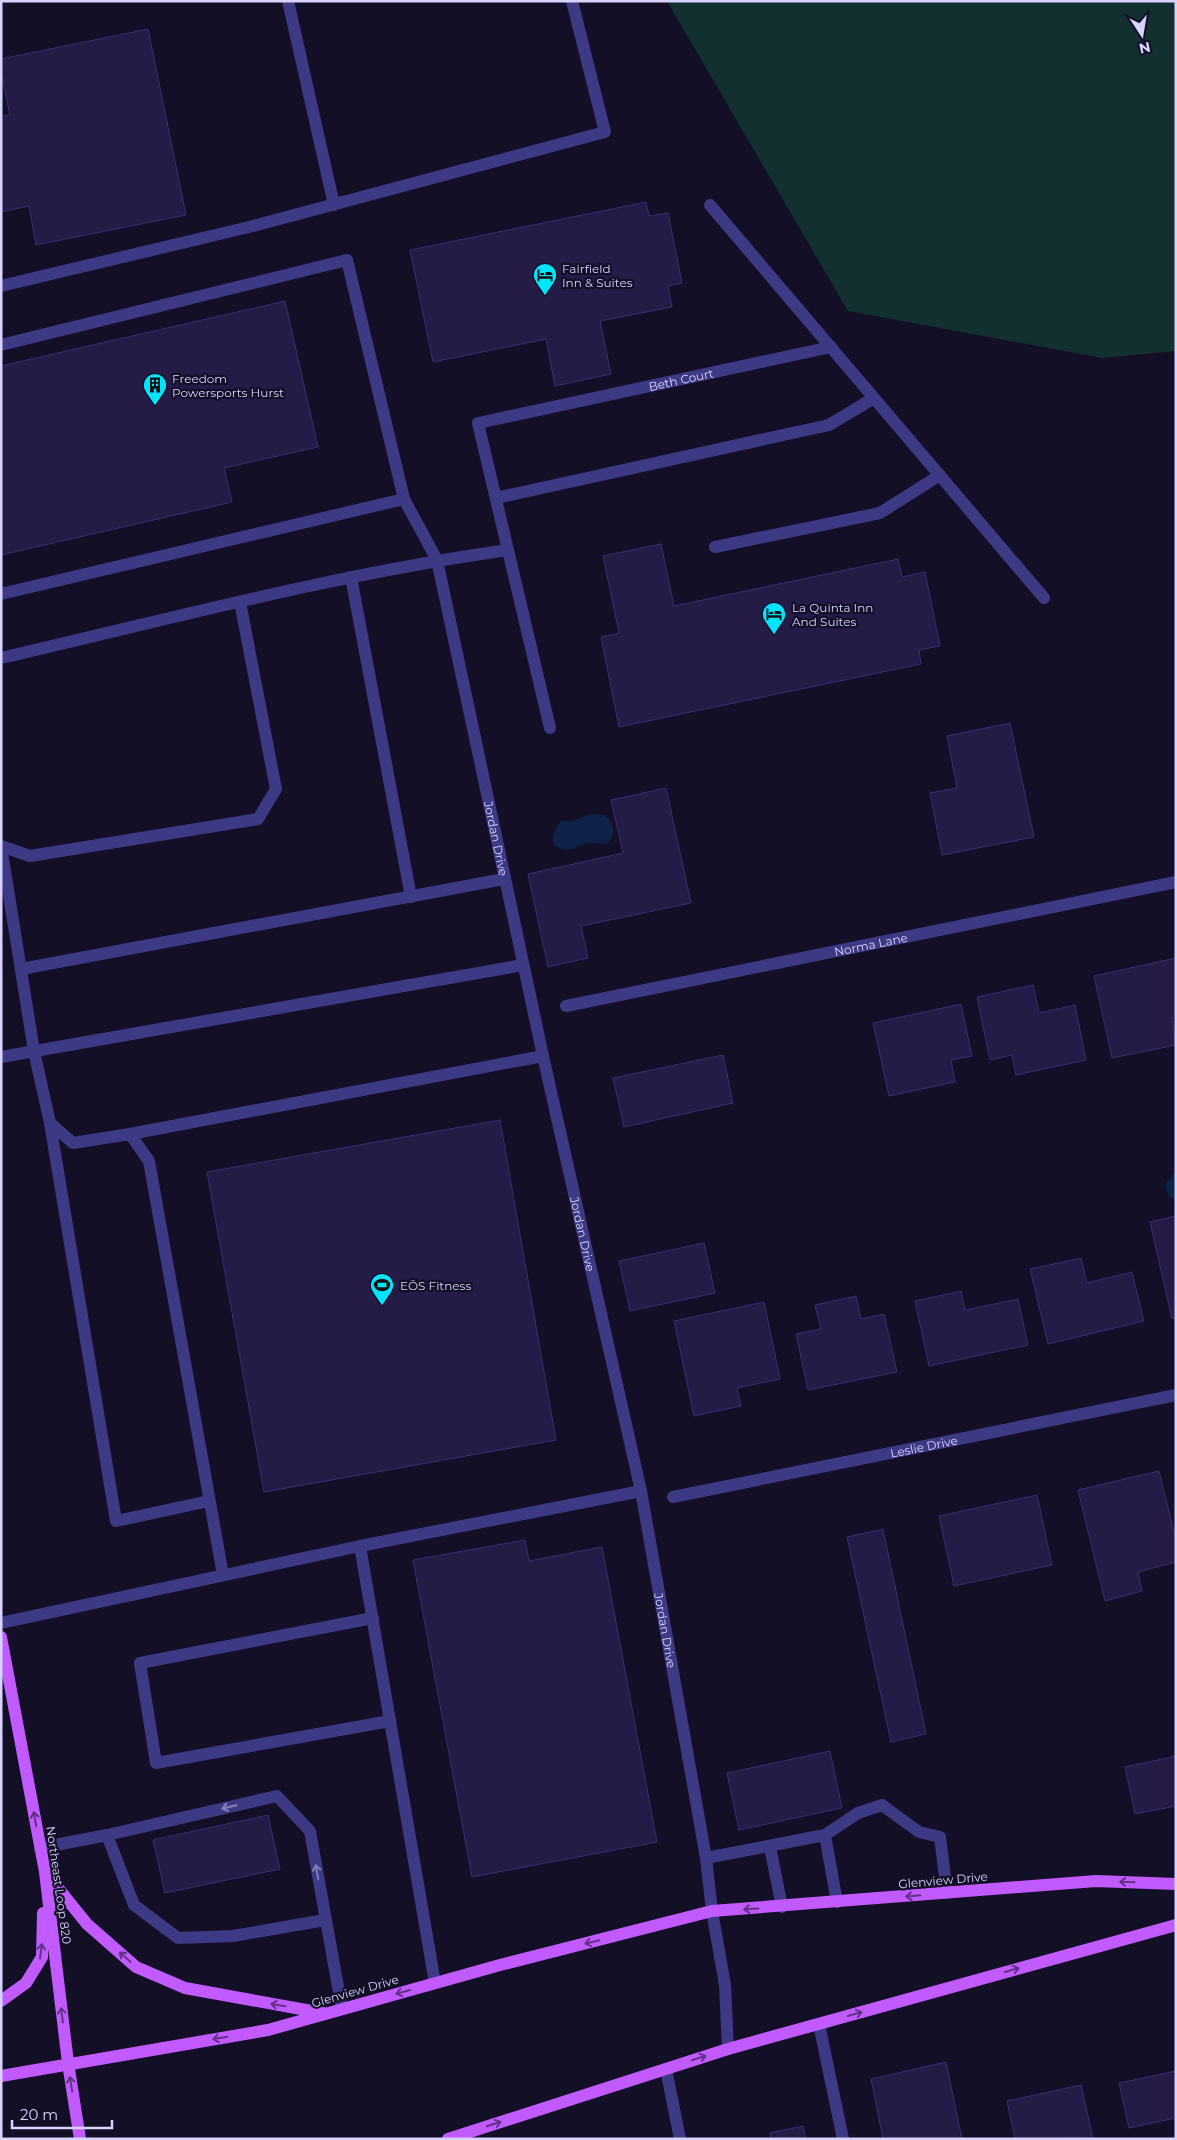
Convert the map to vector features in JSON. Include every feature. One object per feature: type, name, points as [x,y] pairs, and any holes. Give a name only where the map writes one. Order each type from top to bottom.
[{"type":"main road","name":"Northeast Loop 820","points":[[1,1637],[44,1872],[68,2063],[80,2139]]},
{"type":"main road","points":[[1,2001],[26,1983],[42,1957],[44,1872]]},
{"type":"main road","points":[[44,1872],[88,1924],[136,1967],[185,1988],[326,2013]]},
{"type":"main road","name":"Glenview Drive","points":[[1,2076],[268,2030],[435,1983],[712,1911],[1096,1881],[1176,1884]]},
{"type":"main road","points":[[454,2138],[728,2049],[1176,1925]]},
{"type":"street","points":[[288,1],[334,205]]},
{"type":"street","points":[[1,286],[249,227],[605,132],[572,1]]},
{"type":"street","points":[[710,205],[1044,598]]},
{"type":"street","name":"Jordan Drive","points":[[1,345],[346,260],[404,499],[436,560],[504,879],[640,1491],[706,1858],[712,1911]]},
{"type":"street","name":"Beth Court","points":[[496,498],[478,423],[831,347]]},
{"type":"street","points":[[550,728],[496,498],[829,425],[874,398]]},
{"type":"street","points":[[715,547],[880,513],[940,475]]},
{"type":"street","points":[[1,594],[404,499]]},
{"type":"street","points":[[1,658],[351,577],[436,560],[508,550]]},
{"type":"street","points":[[351,577],[411,897]]},
{"type":"street","points":[[209,1501],[116,1521],[50,1123],[34,1051],[1,846],[30,856],[258,819],[276,789],[240,602]]},
{"type":"street","points":[[21,968],[504,879]]},
{"type":"street","name":"Norma Lane","points":[[566,1006],[1176,882]]},
{"type":"street","points":[[1,1057],[523,965]]},
{"type":"street","points":[[50,1123],[73,1143],[130,1134],[543,1056]]},
{"type":"street","points":[[130,1134],[149,1161],[223,1576]]},
{"type":"street","name":"Leslie Drive","points":[[673,1497],[1176,1395]]},
{"type":"street","points":[[1,1622],[360,1546],[640,1491]]},
{"type":"street","points":[[360,1546],[435,1983]]},
{"type":"street","points":[[373,1618],[140,1663],[156,1763],[390,1722]]},
{"type":"street","points":[[40,1848],[107,1835],[277,1796],[310,1831],[342,2009]]},
{"type":"street","points":[[706,1858],[824,1835],[858,1812],[882,1805],[919,1832],[940,1837],[947,1893]]},
{"type":"street","points":[[107,1835],[134,1905],[178,1938],[233,1936],[325,1920]]},
{"type":"street","points":[[824,1835],[837,1902]]},
{"type":"street","points":[[770,1847],[782,1907]]},
{"type":"street","points":[[712,1911],[725,1985],[728,2049]]},
{"type":"street","points":[[819,2024],[843,2139]]},
{"type":"street","points":[[666,2069],[680,2139]]},
{"type":"green space","points":[[667,1],[1176,1],[1176,351],[1102,358],[848,311]]},
{"type":"water","points":[[591,814],[603,815],[610,820],[613,833],[610,841],[604,844],[584,844],[568,850],[561,849],[554,843],[553,835],[561,821],[573,821]]},
{"type":"water","points":[[1176,1171],[1176,1200],[1168,1194],[1166,1183]]},
{"type":"building","points":[[148,29],[186,215],[36,245],[29,206],[1,212],[1,116],[10,115],[1,72],[1,59]]},
{"type":"building","name":"Fairfield Inn & Suites","points":[[646,202],[649,216],[668,213],[682,283],[668,286],[672,307],[600,321],[611,374],[555,386],[546,339],[433,362],[410,250]]},
{"type":"building","name":"Freedom Powersports Hurst","points":[[285,301],[318,447],[224,468],[232,502],[1,555],[1,366]]},
{"type":"building","name":"La Quinta Inn And Suites","points":[[661,544],[674,606],[898,559],[902,577],[925,572],[940,646],[919,650],[921,664],[619,727],[601,637],[619,633],[603,556]]},
{"type":"building","points":[[1010,723],[1034,837],[942,855],[930,793],[957,788],[947,736]]},
{"type":"building","points":[[666,788],[691,903],[581,926],[588,958],[548,967],[528,874],[623,853],[611,800]]},
{"type":"building","points":[[1176,958],[1176,1018],[1172,1018],[1176,1045],[1112,1058],[1094,976]]},
{"type":"building","points":[[1033,985],[1039,1013],[1075,1005],[1086,1060],[1016,1075],[1012,1055],[990,1060],[977,997]]},
{"type":"building","points":[[961,1004],[972,1056],[951,1060],[955,1082],[889,1096],[873,1023]]},
{"type":"building","points":[[723,1055],[733,1103],[624,1127],[613,1078]]},
{"type":"building","name":"EŌS Fitness","points":[[500,1120],[556,1440],[264,1492],[207,1172]]},
{"type":"building","points":[[1176,1216],[1176,1318],[1172,1319],[1150,1222]]},
{"type":"building","points":[[704,1243],[715,1293],[630,1311],[619,1261]]},
{"type":"building","points":[[1081,1258],[1087,1283],[1132,1272],[1144,1321],[1048,1344],[1030,1269]]},
{"type":"building","points":[[961,1291],[965,1310],[1018,1299],[1028,1345],[929,1366],[915,1301]]},
{"type":"building","points":[[856,1296],[861,1319],[884,1314],[897,1372],[808,1390],[796,1334],[821,1329],[815,1305]]},
{"type":"building","points":[[764,1302],[780,1379],[737,1388],[741,1406],[694,1416],[674,1321]]},
{"type":"building","points":[[1159,1471],[1176,1540],[1176,1562],[1138,1572],[1142,1591],[1105,1601],[1078,1490]]},
{"type":"building","points":[[1037,1495],[1052,1565],[954,1586],[939,1516]]},
{"type":"building","points":[[883,1529],[926,1734],[891,1742],[847,1537]]},
{"type":"building","points":[[525,1540],[529,1561],[602,1547],[657,1842],[472,1877],[413,1560]]},
{"type":"building","points":[[830,1751],[842,1808],[739,1830],[727,1773]]},
{"type":"building","points":[[1176,1756],[1176,1806],[1135,1814],[1125,1767]]},
{"type":"building","points":[[268,1815],[280,1869],[165,1893],[153,1840]]},
{"type":"building","points":[[946,2062],[962,2139],[883,2139],[871,2079]]},
{"type":"building","points":[[1176,2071],[1176,2118],[1129,2128],[1119,2083]]},
{"type":"building","points":[[1081,2085],[1093,2138],[1015,2139],[1007,2101]]},
{"type":"building","points":[[803,2126],[806,2139],[771,2139],[770,2133]]},
{"type":"place","name":"Fairfield Inn & Suites","points":[[545,296]]},
{"type":"place","name":"Freedom Powersports Hurst","points":[[155,406]]},
{"type":"place","name":"La Quinta Inn And Suites","points":[[774,635]]},
{"type":"place","name":"EŌS Fitness","points":[[382,1306]]}]
